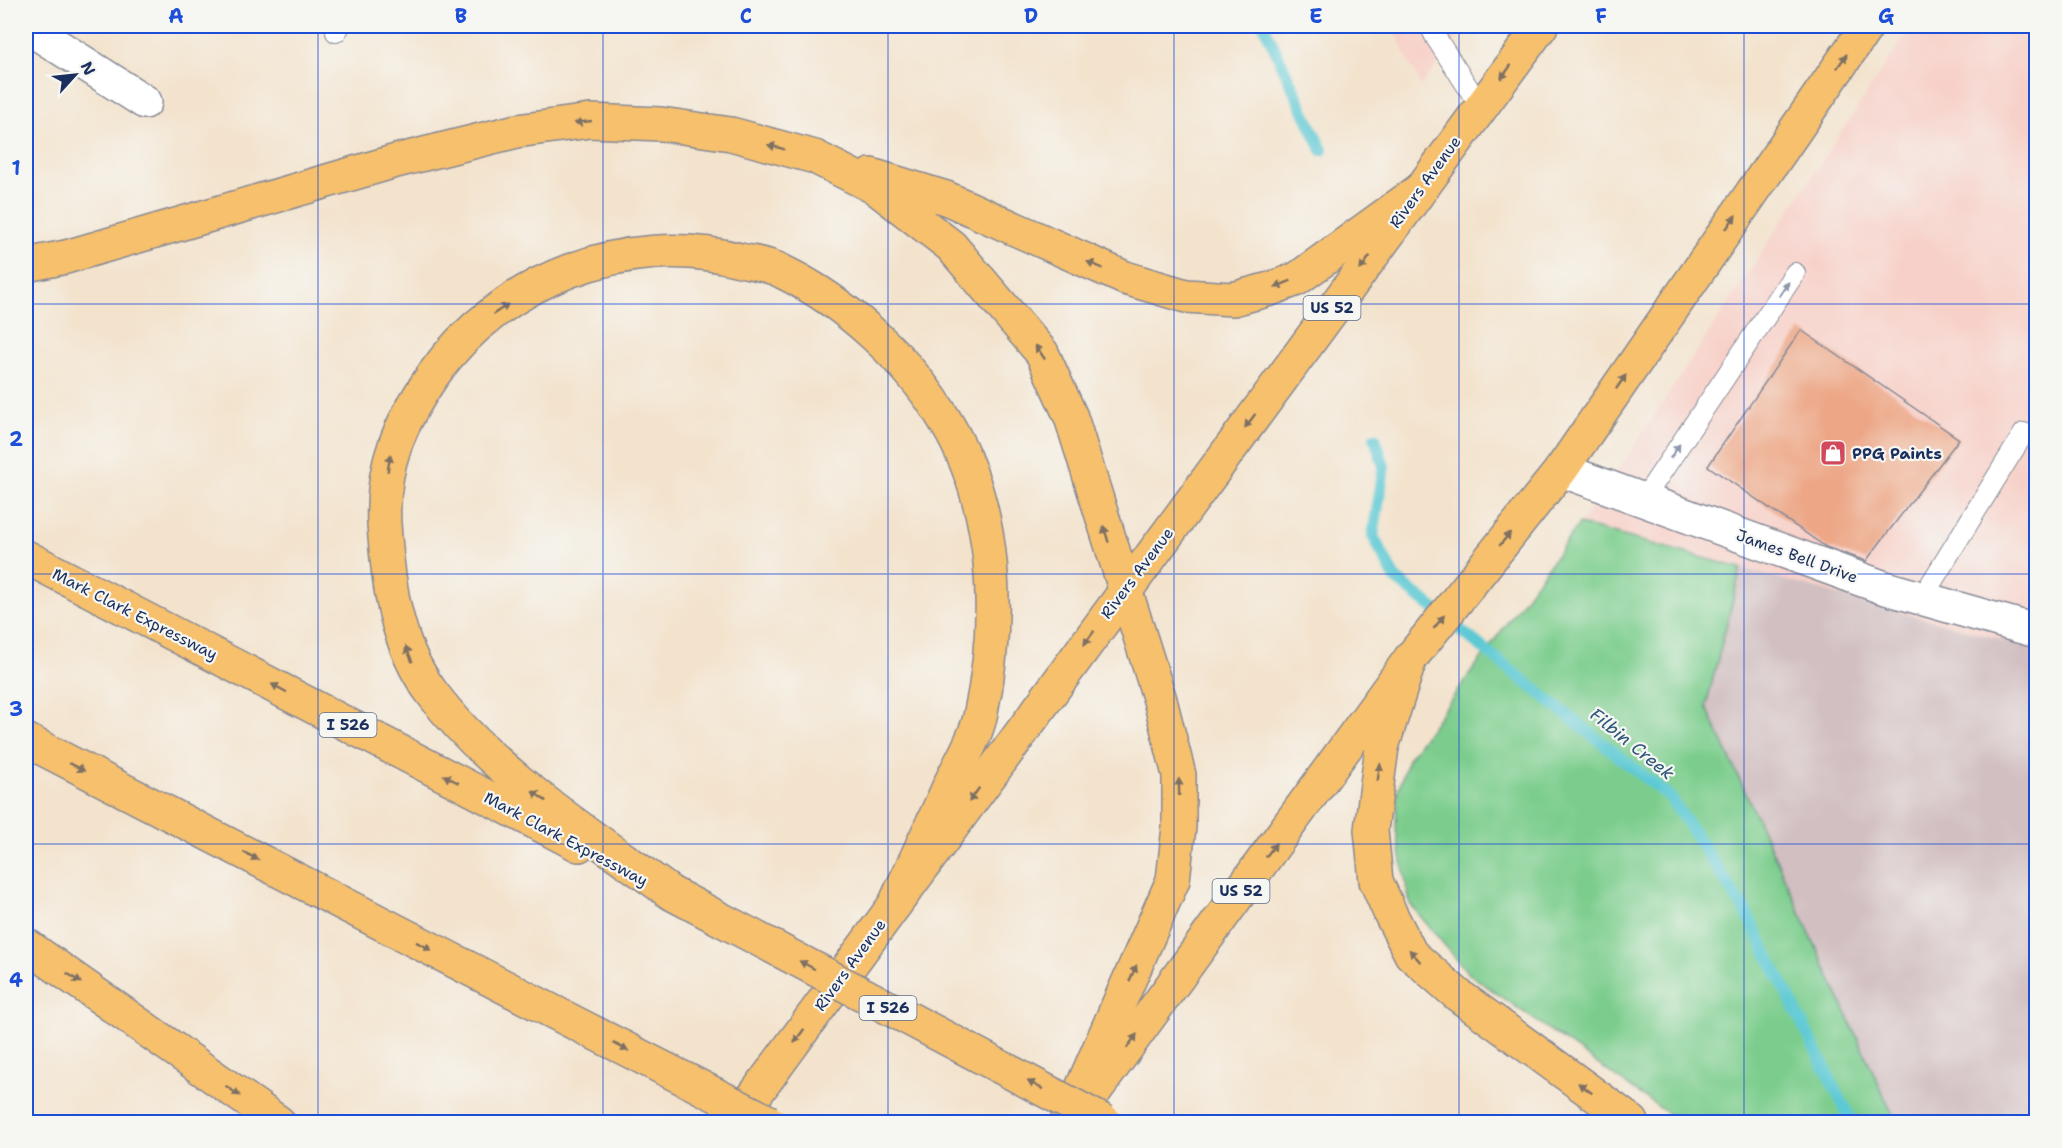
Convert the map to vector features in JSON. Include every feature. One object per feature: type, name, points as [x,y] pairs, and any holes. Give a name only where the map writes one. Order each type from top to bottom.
[{"type":"main road","name":"Rivers Avenue","points":[[735,1122],[756,1114],[895,904],[1541,26]]},
{"type":"main road","name":"US 52","points":[[1073,1122],[1410,659],[1561,470],[1867,26]]},
{"type":"main road","points":[[26,265],[66,257],[396,161],[517,131],[580,123],[661,124],[731,134],[814,157],[946,198],[1125,278],[1186,296],[1233,299],[1270,290],[1297,279],[1417,192]]},
{"type":"main road","points":[[814,157],[876,188],[951,246],[1042,353],[1071,417],[1160,700],[1179,775],[1179,827],[1173,880],[1067,1122]]},
{"type":"main road","points":[[671,893],[498,765],[432,693],[411,658],[394,614],[386,560],[383,508],[389,456],[409,410],[448,354],[486,319],[530,290],[573,267],[623,255],[672,249],[721,255],[781,270],[833,302],[879,341],[921,385],[948,424],[971,478],[985,530],[993,591],[992,650],[979,723],[895,904]]},
{"type":"main road","name":"Mark Clark Expressway","points":[[26,557],[1106,1122]]},
{"type":"main road","points":[[1410,659],[1382,747],[1371,838],[1376,881],[1411,954],[1458,996],[1632,1122]]},
{"type":"main road","points":[[26,740],[756,1114]]},
{"type":"main road","points":[[26,945],[278,1122]]},
{"type":"street","points":[[26,26],[145,102]]},
{"type":"street","name":"James Bell Drive","points":[[1561,470],[1882,587],[2037,631]]},
{"type":"lane","points":[[1430,26],[1480,106]]},
{"type":"lane","points":[[1642,500],[1795,273]]},
{"type":"lane","points":[[1922,598],[2024,433]]},
{"type":"shaded area","points":[[1392,26],[1466,26],[1421,86]]},
{"type":"shaded area","points":[[1911,26],[2036,26],[2036,649],[1580,524]]},
{"type":"shaded area","points":[[1741,568],[2036,649],[2036,1122],[1896,1122],[1706,706]]},
{"type":"shaded area","points":[[70,1110],[92,1122],[60,1122]]},
{"type":"green space","points":[[1579,524],[1741,568],[1706,706],[1896,1122],[1680,1122],[1468,973],[1410,904],[1396,830],[1397,793],[1408,759]]},
{"type":"building","name":"PPG Paints","points":[[1801,330],[1959,439],[1866,561],[1826,547],[1708,466]]},
{"type":"waterway","name":"Filbin Creek","points":[[1264,26],[1322,150]]},
{"type":"waterway","name":"Filbin Creek","points":[[1375,438],[1384,466],[1373,536],[1395,578],[1670,797],[1746,912],[1852,1122]]},
{"type":"place","name":"PPG Paints","points":[[1833,453]]}]
